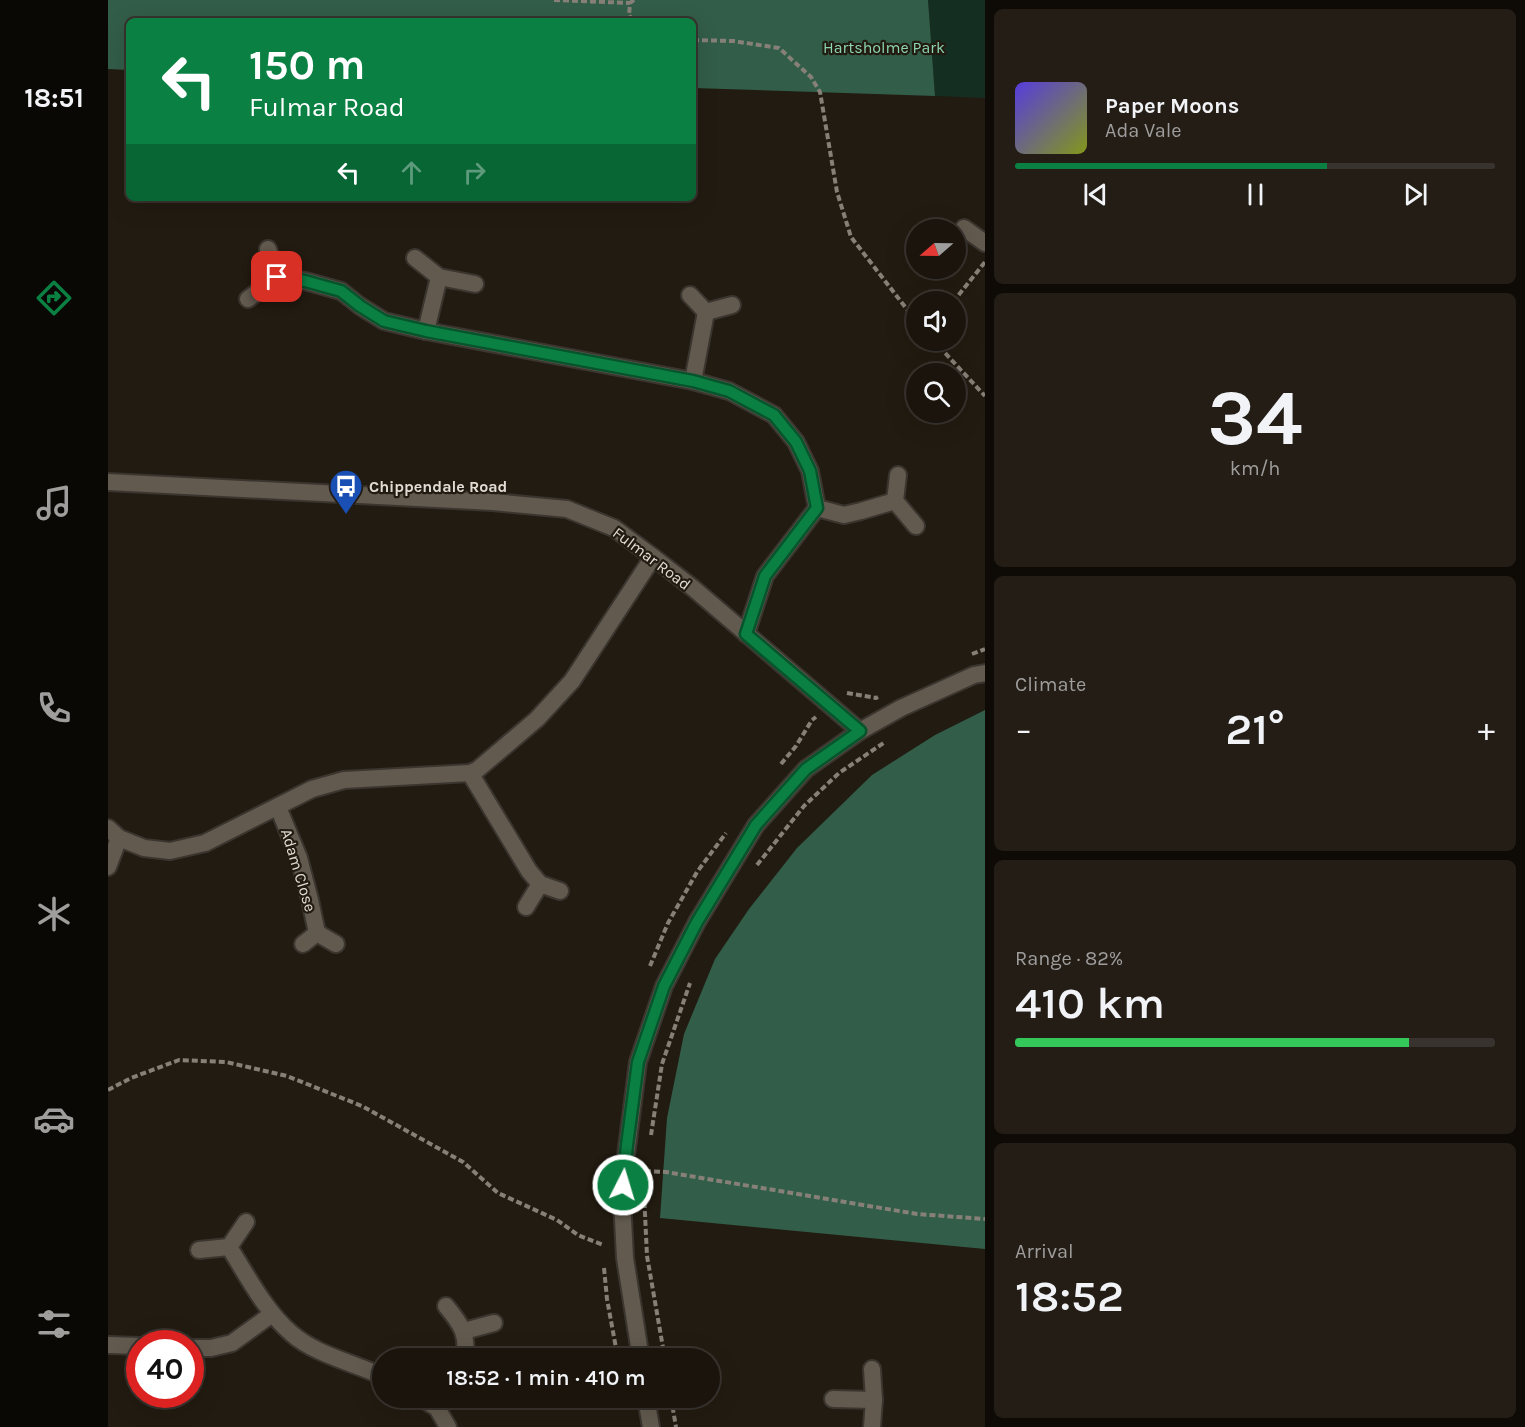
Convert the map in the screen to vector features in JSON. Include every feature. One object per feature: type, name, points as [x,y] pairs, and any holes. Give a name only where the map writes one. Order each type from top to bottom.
[{"type":"street","points":[[966,229],[985,243]]},
{"type":"street","points":[[268,249],[277,277]]},
{"type":"street","points":[[415,258],[439,277],[475,284]]},
{"type":"street","points":[[248,299],[277,277],[305,281],[341,291],[384,321],[426,331],[693,381],[729,391],[774,415],[796,442],[806,462],[817,508],[765,576],[746,634]]},
{"type":"street","points":[[426,331],[439,277]]},
{"type":"street","points":[[690,295],[706,312]]},
{"type":"street","points":[[706,312],[732,304]]},
{"type":"street","points":[[693,381],[706,312]]},
{"type":"street","points":[[898,475],[895,501],[916,526]]},
{"type":"street","name":"Fulmar Road","points":[[108,482],[493,502],[567,509],[614,528],[653,557],[693,588],[860,731]]},
{"type":"street","points":[[817,508],[844,515],[895,501]]},
{"type":"street","points":[[108,867],[113,833],[144,849],[170,851],[205,843],[312,789],[344,780],[470,773],[477,770],[537,719],[572,681],[653,557]]},
{"type":"street","points":[[639,1348],[625,1258],[622,1200],[638,1062],[664,986],[697,922],[756,825],[806,769],[860,731],[901,708],[974,675],[985,673]]},
{"type":"street","points":[[470,773],[529,871],[540,884],[560,891]]},
{"type":"street","name":"Adam Close","points":[[278,807],[298,858],[317,933],[336,944]]},
{"type":"street","points":[[526,907],[540,884]]},
{"type":"street","name":"Adam Close","points":[[303,944],[317,933]]},
{"type":"street","points":[[229,1247],[246,1221]]},
{"type":"street","points":[[199,1250],[229,1247]]},
{"type":"street","points":[[229,1247],[273,1314],[292,1334],[322,1352],[372,1372]]},
{"type":"street","points":[[446,1306],[457,1318],[464,1331],[466,1348]]},
{"type":"street","points":[[204,1348],[232,1343],[273,1314]]},
{"type":"street","points":[[464,1331],[495,1323]]},
{"type":"street","points":[[108,1345],[126,1346]]},
{"type":"street","points":[[872,1369],[874,1400],[872,1427]]},
{"type":"street","points":[[833,1399],[874,1400]]},
{"type":"street","points":[[442,1408],[448,1427]]},
{"type":"street","points":[[648,1408],[651,1427]]},
{"type":"path","points":[[554,0],[632,2],[629,16],[632,18]]},
{"type":"path","points":[[696,40],[779,48],[811,76],[820,92],[837,192],[851,237],[906,308]]},
{"type":"path","points":[[962,291],[985,261]]},
{"type":"path","points":[[943,351],[985,396]]},
{"type":"path","points":[[970,654],[985,649]]},
{"type":"path","points":[[844,693],[876,698],[886,693]]},
{"type":"path","points":[[755,868],[804,806],[838,773],[893,737]]},
{"type":"path","points":[[650,1139],[662,1064],[692,977]]},
{"type":"path","points":[[108,1090],[131,1078],[180,1060],[226,1062],[287,1076],[362,1106],[463,1162],[498,1193],[557,1220],[578,1235],[603,1245]]},
{"type":"path","points":[[647,1160],[645,1171],[666,1172],[917,1214],[985,1219]]},
{"type":"path","points":[[645,1183],[647,1256],[663,1348]]},
{"type":"path","points":[[604,1267],[616,1348]]},
{"type":"path","points":[[673,1408],[676,1427]]},
{"type":"green space","name":"Hartsholme Park","points":[[108,0],[928,0],[935,96],[696,88],[696,18],[126,18],[126,70],[108,69]]},
{"type":"green space","points":[[928,0],[985,0],[985,98],[935,96]]},
{"type":"green space","points":[[985,710],[985,1249],[660,1218],[667,1118],[684,1034],[715,959],[749,909],[797,848],[872,775],[935,735]]},
{"type":"place","name":"Chippendale Road","points":[[346,515]]},
{"type":"route","points":[[277,277],[305,281],[341,291],[384,321],[426,331],[693,381],[729,391],[774,415],[796,442],[810,471],[817,508],[765,576],[746,634],[860,731],[806,769],[756,825],[697,922],[664,986],[638,1062],[623,1185]]}]
